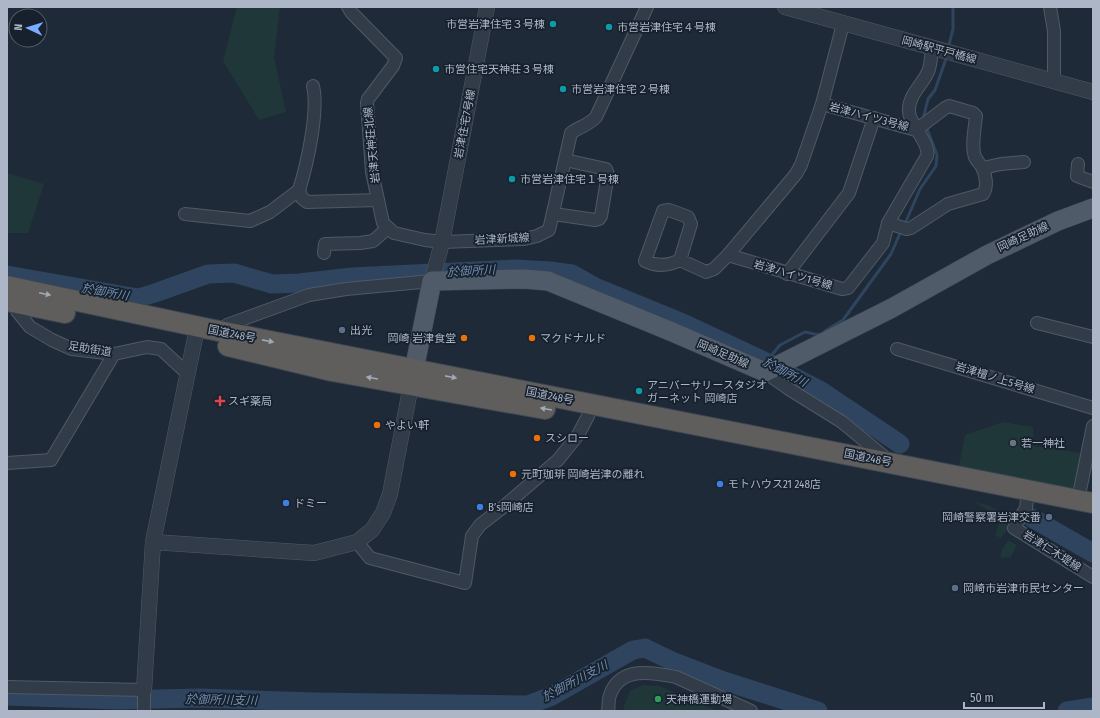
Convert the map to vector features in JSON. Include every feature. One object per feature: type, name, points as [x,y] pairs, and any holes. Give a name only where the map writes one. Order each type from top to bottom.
[{"type":"highway","name":"国道248号","points":[[7,286],[217,331],[412,377],[588,416],[1027,497],[1085,502]]},
{"type":"highway","name":"国道248号","points":[[12,306],[195,338],[332,371],[412,377],[890,462],[1027,497],[1093,516]]},
{"type":"main road","name":"岡崎足助線","points":[[432,281],[524,279],[548,281],[670,331],[773,368],[892,308],[986,255],[1058,221],[1093,208]]},
{"type":"main road","points":[[412,377],[432,281]]},
{"type":"street","name":"岩津天神荘北線","points":[[348,7],[351,12],[396,58],[393,66],[368,99],[367,103],[372,172],[384,223],[388,228]]},
{"type":"street","name":"岩津住宅7号線","points":[[432,281],[442,242],[487,7]]},
{"type":"street","name":"岩津新城線","points":[[442,242],[524,239],[537,236],[549,230],[554,214],[571,133],[576,129],[591,123],[596,117],[647,7]]},
{"type":"street","name":"岡崎駅平戸橋線","points":[[785,7],[1093,92]]},
{"type":"street","points":[[1050,7],[1054,31],[1054,80]]},
{"type":"street","points":[[680,260],[706,272],[714,269],[732,251],[796,174],[801,165],[822,104],[843,24]]},
{"type":"street","name":"岩津ハイツ1号線","points":[[732,251],[728,255],[787,274],[842,289],[848,288],[883,243],[888,223],[928,153],[909,115],[910,101],[928,71],[932,48]]},
{"type":"street","points":[[185,214],[250,221],[270,212],[299,190],[306,170],[314,114],[315,94],[313,86]]},
{"type":"street","name":"岩津ハイツ3号線","points":[[822,104],[916,130]]},
{"type":"street","points":[[888,223],[907,229],[911,228],[948,204],[984,194],[987,186],[983,168],[975,158],[976,116],[973,113],[949,106],[916,130]]},
{"type":"street","points":[[787,274],[849,193],[874,118]]},
{"type":"street","points":[[554,214],[595,220],[599,219],[601,216],[608,174],[606,169],[565,160]]},
{"type":"street","points":[[983,168],[1001,164],[1024,162]]},
{"type":"street","points":[[1078,164],[1077,176],[1093,182]]},
{"type":"street","points":[[299,190],[302,198],[307,202],[378,200]]},
{"type":"street","points":[[669,210],[688,217],[691,224],[680,260],[670,265],[659,266],[645,261],[664,211],[669,210]]},
{"type":"street","points":[[324,253],[325,244],[373,241],[388,228],[394,233],[442,242]]},
{"type":"street","points":[[227,325],[309,295],[346,288],[432,281]]},
{"type":"street","name":"足助街道","points":[[12,306],[30,328],[52,340],[72,348],[114,354],[147,347],[161,349],[188,374]]},
{"type":"street","points":[[1037,323],[1093,338]]},
{"type":"street","points":[[144,711],[153,542],[195,338]]},
{"type":"street","name":"岩津檀ノ上5号線","points":[[897,348],[1093,408]]},
{"type":"street","points":[[7,463],[51,460],[114,354]]},
{"type":"street","points":[[773,368],[789,389],[842,422],[890,462]]},
{"type":"street","points":[[153,542],[314,553],[357,542],[372,530],[383,513],[390,494],[412,377]]},
{"type":"street","points":[[357,542],[370,558],[465,582],[472,536],[480,525],[558,460],[578,435],[588,416]]},
{"type":"street","points":[[1085,502],[1093,426]]},
{"type":"street","name":"岩津仁木堤線","points":[[1027,497],[1026,508],[1014,528],[1093,577]]},
{"type":"street","points":[[608,711],[609,696],[614,686],[621,679],[637,672],[663,674],[676,677],[751,711]]},
{"type":"street","points":[[7,687],[144,690]]},
{"type":"green space","points":[[237,7],[280,7],[274,57],[286,112],[259,120],[223,61]]},
{"type":"green space","points":[[7,173],[44,184],[28,233],[7,233]]},
{"type":"green space","points":[[1003,422],[1033,427],[1033,446],[1082,453],[1074,491],[958,471],[965,435]]},
{"type":"green space","points":[[974,502],[990,506],[1008,516],[1007,530],[1001,538],[995,535],[1001,517]]},
{"type":"green space","points":[[1008,540],[1017,545],[1011,557],[1000,557],[1002,550]]},
{"type":"green space","name":"天神橋運動場","points":[[643,685],[659,686],[717,711],[624,711],[624,706],[630,691]]},
{"type":"waterway","points":[[948,49],[953,29],[953,7]]},
{"type":"waterway","points":[[923,119],[928,99],[935,90],[947,56]]},
{"type":"waterway","points":[[904,226],[920,189],[936,166],[937,155],[926,126]]},
{"type":"waterway","points":[[825,331],[843,320],[891,254],[901,231]]},
{"type":"waterway","name":"於御所川","points":[[7,275],[138,298],[208,274],[234,273],[272,284],[299,283],[352,277],[515,269],[572,274],[595,287],[683,323],[766,362],[821,391],[900,444]]},
{"type":"waterway","points":[[766,362],[780,345],[805,332],[820,334]]},
{"type":"waterway","name":"於御所川","points":[[1032,518],[1093,553]]},
{"type":"waterway","name":"於御所川支川","points":[[7,696],[118,700],[199,698],[315,702],[528,705],[552,696],[633,650],[645,648],[672,661],[724,681],[818,711]]},
{"type":"waterway","name":"於御所川支川","points":[[1067,711],[1093,707]]},
{"type":"place","name":"市営岩津住宅３号棟","points":[[553,24]]},
{"type":"place","name":"市営岩津住宅４号棟","points":[[609,27]]},
{"type":"place","name":"市営住宅天神荘３号棟","points":[[436,69]]},
{"type":"place","name":"市営岩津住宅２号棟","points":[[563,89]]},
{"type":"place","name":"市営岩津住宅１号棟","points":[[512,179]]},
{"type":"place","name":"出光","points":[[342,330]]},
{"type":"place","name":"岡崎 岩津食堂","points":[[464,338]]},
{"type":"place","name":"マクドナルド","points":[[532,338]]},
{"type":"place","name":"アニバーサリースタジオ ガーネット 岡崎店","points":[[639,391]]},
{"type":"place","name":"スギ薬局","points":[[220,401]]},
{"type":"place","name":"やよい軒","points":[[377,425]]},
{"type":"place","name":"スシロー","points":[[537,438]]},
{"type":"place","name":"若一神社","points":[[1013,443]]},
{"type":"place","name":"元町珈琲 岡崎岩津の離れ","points":[[513,474]]},
{"type":"place","name":"モトハウス21 248店","points":[[720,484]]},
{"type":"place","name":"ドミー","points":[[286,503]]},
{"type":"place","name":"B’s岡崎店","points":[[480,507]]},
{"type":"place","name":"岡崎警察署岩津交番","points":[[1049,517]]},
{"type":"place","name":"岡崎市岩津市民センター","points":[[955,588]]},
{"type":"place","name":"天神橋運動場","points":[[658,699]]}]
